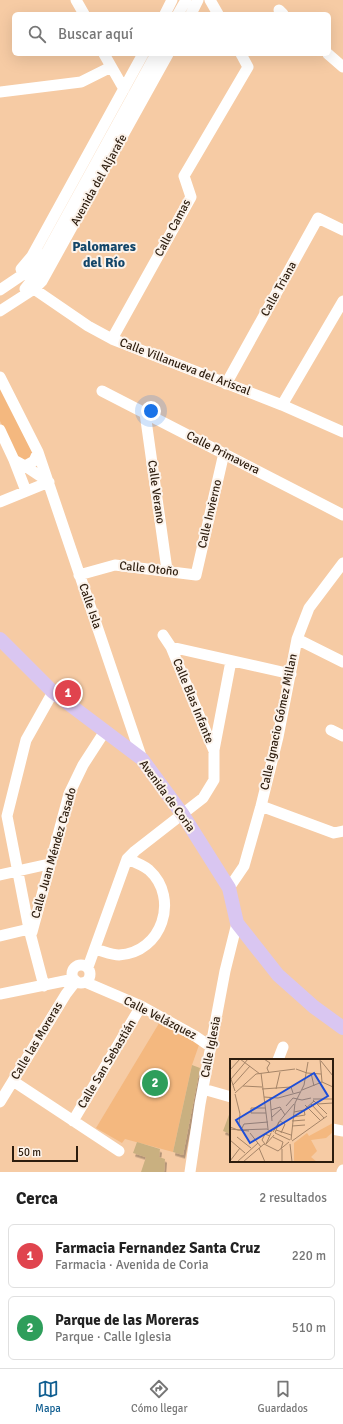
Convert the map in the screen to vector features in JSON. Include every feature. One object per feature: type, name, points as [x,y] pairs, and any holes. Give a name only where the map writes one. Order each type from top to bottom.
[{"type":"main road","name":"Avenida de Coria","points":[[1,641],[53,692],[142,759],[183,815],[229,888],[237,923]]},
{"type":"main road","points":[[237,923],[278,975],[314,1007],[343,1028]]},
{"type":"street","points":[[76,0],[83,12]]},
{"type":"street","points":[[165,12],[172,0]]},
{"type":"street","points":[[179,12],[186,0]]},
{"type":"street","points":[[191,12],[198,0]]},
{"type":"street","points":[[210,0],[217,12]]},
{"type":"street","points":[[105,56],[124,89]]},
{"type":"street","name":"Avenida del Aljarafe","points":[[0,284],[19,272],[32,256],[142,56]]},
{"type":"street","name":"Avenida del Aljarafe","points":[[0,307],[22,292],[32,281],[44,263],[47,252],[155,56]]},
{"type":"street","name":"Avenida del Aljarafe","points":[[0,311],[34,289],[42,281],[167,56]]},
{"type":"street","name":"Calle Camas","points":[[112,339],[191,197],[184,176],[248,67],[241,56]]},
{"type":"street","points":[[330,56],[343,67]]},
{"type":"street","points":[[0,92],[81,82],[111,67]]},
{"type":"street","name":"Calle Triana","points":[[226,384],[318,218],[343,230]]},
{"type":"street","name":"Avenida del Aljarafe","points":[[0,290],[31,269],[47,252]]},
{"type":"street","name":"Calle Villanueva del Ariscal","points":[[34,289],[88,326],[112,339],[282,405],[343,432]]},
{"type":"street","points":[[282,405],[343,301]]},
{"type":"street","name":"Calle Isla","points":[[0,376],[38,452],[142,759]]},
{"type":"street","name":"Calle Primavera","points":[[102,391],[343,515]]},
{"type":"street","name":"Calle Verano","points":[[145,414],[167,570]]},
{"type":"street","points":[[0,430],[26,491]]},
{"type":"street","points":[[25,466],[34,461],[38,452]]},
{"type":"street","name":"Calle Invierno","points":[[196,575],[224,453]]},
{"type":"street","points":[[14,460],[49,482]]},
{"type":"street","points":[[0,502],[49,482]]},
{"type":"street","name":"Calle Ignacio Gómez Millan","points":[[229,888],[244,866],[261,806],[278,737],[297,639],[309,608],[343,563]]},
{"type":"street","name":"Calle Otoño","points":[[79,575],[115,565],[167,570],[196,575]]},
{"type":"street","name":"Calle Blas Infante","points":[[128,859],[135,850],[183,815],[203,798],[214,780],[214,750],[171,647],[163,635]]},
{"type":"street","points":[[297,639],[343,662]]},
{"type":"street","name":"Calle Blas Infante","points":[[171,647],[291,674]]},
{"type":"street","points":[[214,750],[231,661]]},
{"type":"street","points":[[44,986],[30,932],[18,871],[2,815],[26,740],[53,692]]},
{"type":"street","points":[[331,730],[343,736]]},
{"type":"street","name":"Calle Juan Méndez Casado","points":[[30,932],[69,794],[83,765],[105,731]]},
{"type":"street","points":[[261,806],[334,833],[343,831]]},
{"type":"street","points":[[0,994],[78,981],[90,975],[88,967],[96,950],[121,874],[128,859],[140,864],[149,870],[162,889],[165,912],[162,924],[157,934],[149,943],[140,949],[129,953],[118,955],[96,950]]},
{"type":"street","points":[[0,875],[49,864]]},
{"type":"street","name":"Calle Iglesia","points":[[190,1172],[203,1089],[225,971],[237,923]]},
{"type":"street","points":[[0,936],[30,932]]},
{"type":"street","points":[[78,981],[72,973],[75,968],[80,965],[88,967]]},
{"type":"street","name":"Calle Velázquez","points":[[78,981],[141,1006],[195,1036],[211,1047]]},
{"type":"street","name":"Calle las Moreras","points":[[0,1102],[66,994],[78,981]]},
{"type":"street","name":"Calle San Sebastián","points":[[73,1121],[141,1006]]},
{"type":"street","points":[[278,1059],[283,1047]]},
{"type":"street","points":[[13,1082],[119,1152]]},
{"type":"street","points":[[203,1089],[230,1097]]},
{"type":"street","points":[[333,1129],[343,1131]]},
{"type":"shaded area","points":[[0,384],[33,450],[32,456],[27,462],[17,456],[0,421]]},
{"type":"shaded area","points":[[161,1020],[190,1037],[199,1045],[192,1065],[173,1152],[125,1139],[122,1143],[96,1128]]},
{"type":"building","points":[[192,1065],[200,1068],[183,1155],[173,1152]]},
{"type":"building","points":[[230,1112],[230,1134],[223,1131]]},
{"type":"building","points":[[137,1142],[160,1149],[159,1157],[165,1159],[164,1172],[141,1172],[146,1157],[133,1153]]},
{"type":"place","name":"Farmacia Fernandez Santa Cruz","points":[[68,693]]},
{"type":"place","name":"Parque de las Moreras","points":[[155,1083]]},
{"type":"district","name":"Palomares del Río","points":[[104,254]]}]
